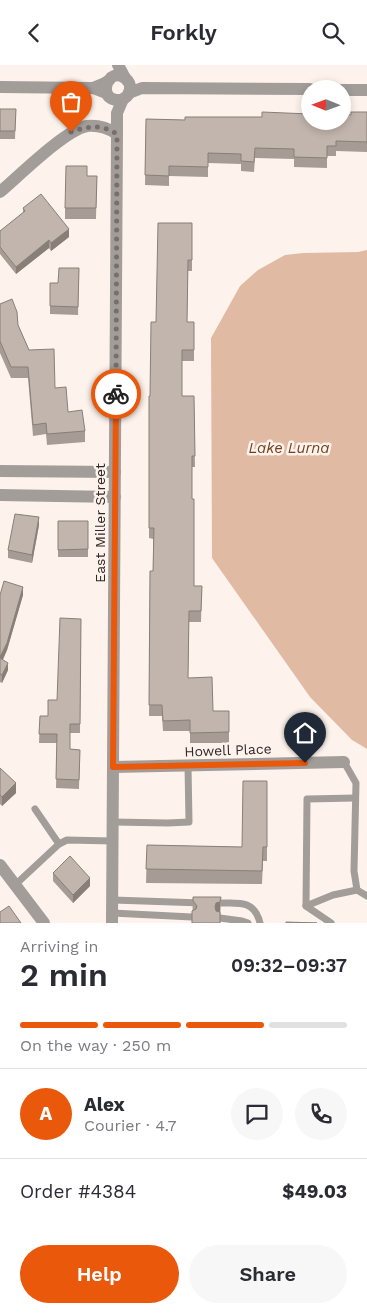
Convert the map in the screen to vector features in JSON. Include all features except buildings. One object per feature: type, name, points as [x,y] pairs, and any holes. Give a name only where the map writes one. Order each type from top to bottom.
[{"type":"street","points":[[118,65],[118,88]]},
{"type":"street","points":[[0,87],[301,89]]},
{"type":"street","name":"East Miller Street","points":[[112,918],[118,88]]},
{"type":"street","points":[[351,90],[367,90]]},
{"type":"street","points":[[0,192],[71,132],[94,126],[109,129],[117,134]]},
{"type":"street","points":[[0,471],[116,472]]},
{"type":"street","points":[[0,495],[115,497]]},
{"type":"street","name":"Howell Place","points":[[113,767],[344,761]]},
{"type":"street","points":[[0,865],[44,923]]},
{"type":"lane","points":[[344,761],[356,783],[354,871],[357,891]]},
{"type":"lane","points":[[113,822],[189,822],[188,765]]},
{"type":"lane","points":[[306,905],[307,799],[355,798]]},
{"type":"lane","points":[[35,809],[59,844]]},
{"type":"lane","points":[[15,885],[59,844],[67,840],[113,841]]},
{"type":"lane","points":[[306,905],[334,895],[357,891],[367,896]]},
{"type":"lane","points":[[113,900],[246,904],[253,908],[260,923]]},
{"type":"lane","points":[[306,905],[331,923]]},
{"type":"lane","points":[[112,918],[192,917]]},
{"type":"lane","points":[[220,918],[248,923]]},
{"type":"water","name":"Lake Lurna","points":[[367,250],[367,749],[352,740],[310,697],[212,558],[211,338],[240,286],[258,270],[285,255]]},
{"type":"way so far","points":[[71,132],[94,126],[109,129],[117,134],[116,394]]},
{"type":"route","points":[[116,394],[113,767],[305,763]]}]
